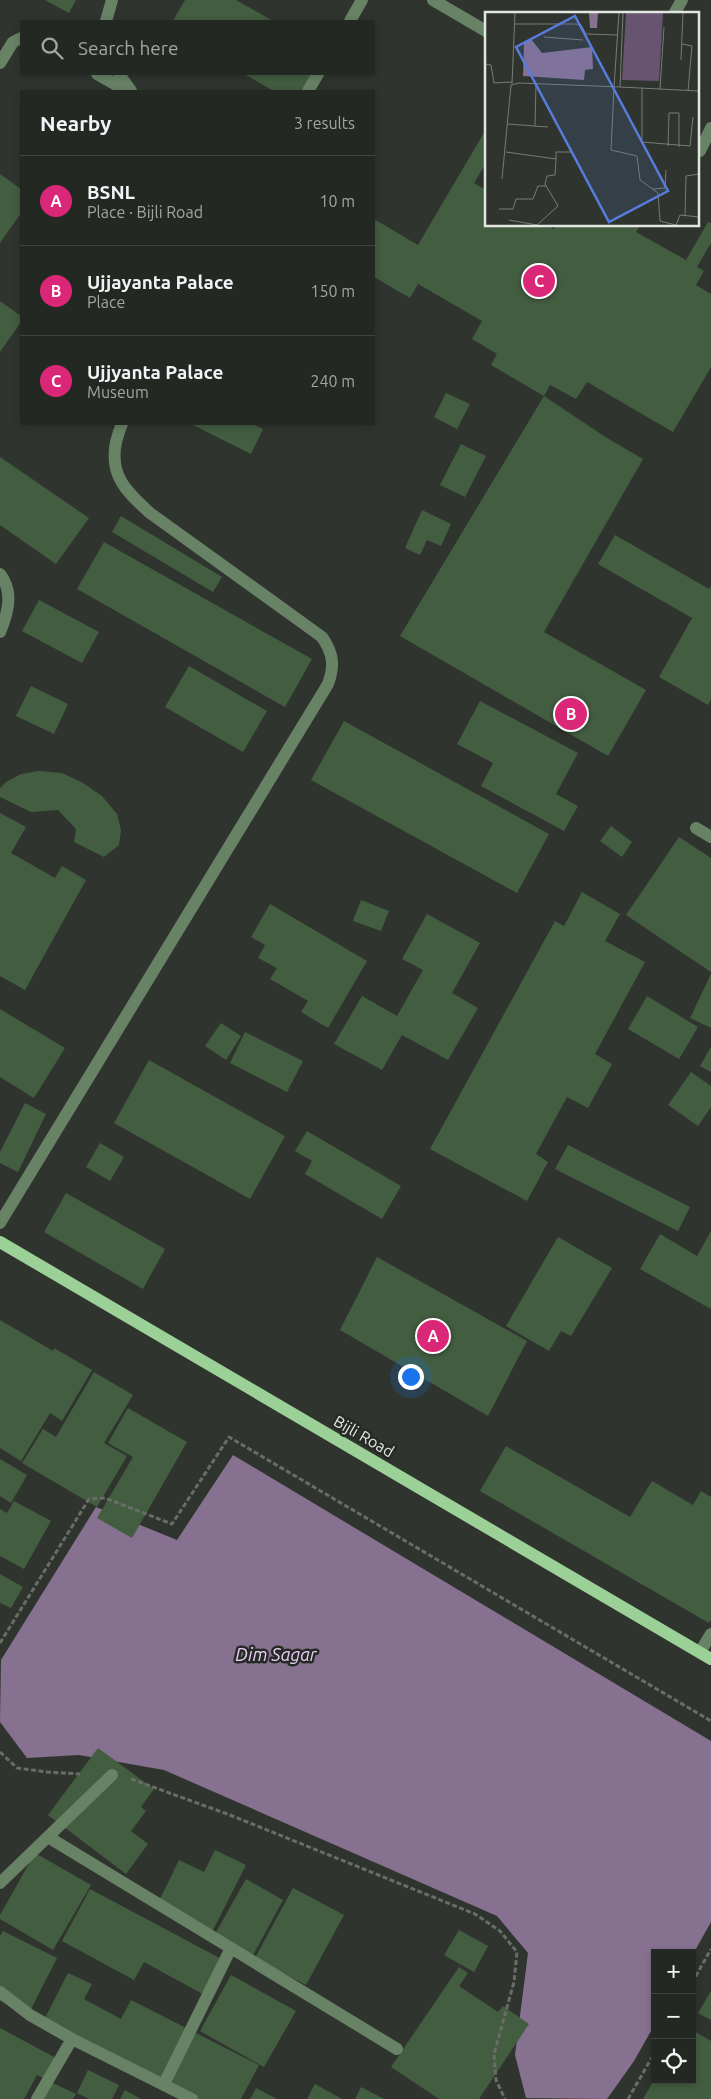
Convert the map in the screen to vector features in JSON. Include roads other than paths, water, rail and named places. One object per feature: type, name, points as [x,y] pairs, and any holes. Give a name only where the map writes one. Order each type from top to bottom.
[{"type":"main road","name":"Bijli Road","points":[[0,1242],[706,1656]]},
{"type":"street","points":[[106,20],[112,0]]},
{"type":"street","points":[[351,20],[362,0]]},
{"type":"street","points":[[432,0],[485,30]]},
{"type":"street","points":[[675,12],[682,0]]},
{"type":"street","points":[[0,63],[13,42],[20,38]]},
{"type":"street","points":[[99,75],[125,90]]},
{"type":"street","points":[[120,75],[130,90]]},
{"type":"street","points":[[309,90],[317,75]]},
{"type":"street","points":[[711,128],[698,151],[711,158]]},
{"type":"street","points":[[0,1223],[323,692],[332,672],[333,662],[330,649],[322,637],[150,513],[128,492],[117,476],[114,451],[121,425]]},
{"type":"street","points":[[0,574],[5,580],[8,616],[0,632]]},
{"type":"street","points":[[696,828],[711,837]]},
{"type":"street","points":[[706,1656],[711,1634]]},
{"type":"street","points":[[0,1883],[112,1775]]},
{"type":"street","points":[[48,1836],[397,2049]]},
{"type":"street","points":[[164,2084],[231,1948]]},
{"type":"street","points":[[0,1992],[30,2015],[72,2039],[192,2099]]},
{"type":"street","points":[[37,2099],[72,2039]]},
{"type":"water","name":"Dim Sagar","points":[[233,1455],[711,1741],[711,1922],[696,1949],[651,1949],[651,2031],[634,2061],[607,2099],[526,2098],[515,2055],[528,1953],[497,1916],[164,1770],[79,1755],[27,1758],[0,1722],[1,1660],[96,1507],[177,1540]]},
{"type":"place","name":"Ujjyanta Palace","points":[[539,281]]},
{"type":"place","name":"Ujjayanta Palace","points":[[571,714]]},
{"type":"place","name":"BSNL","points":[[433,1336]]}]
